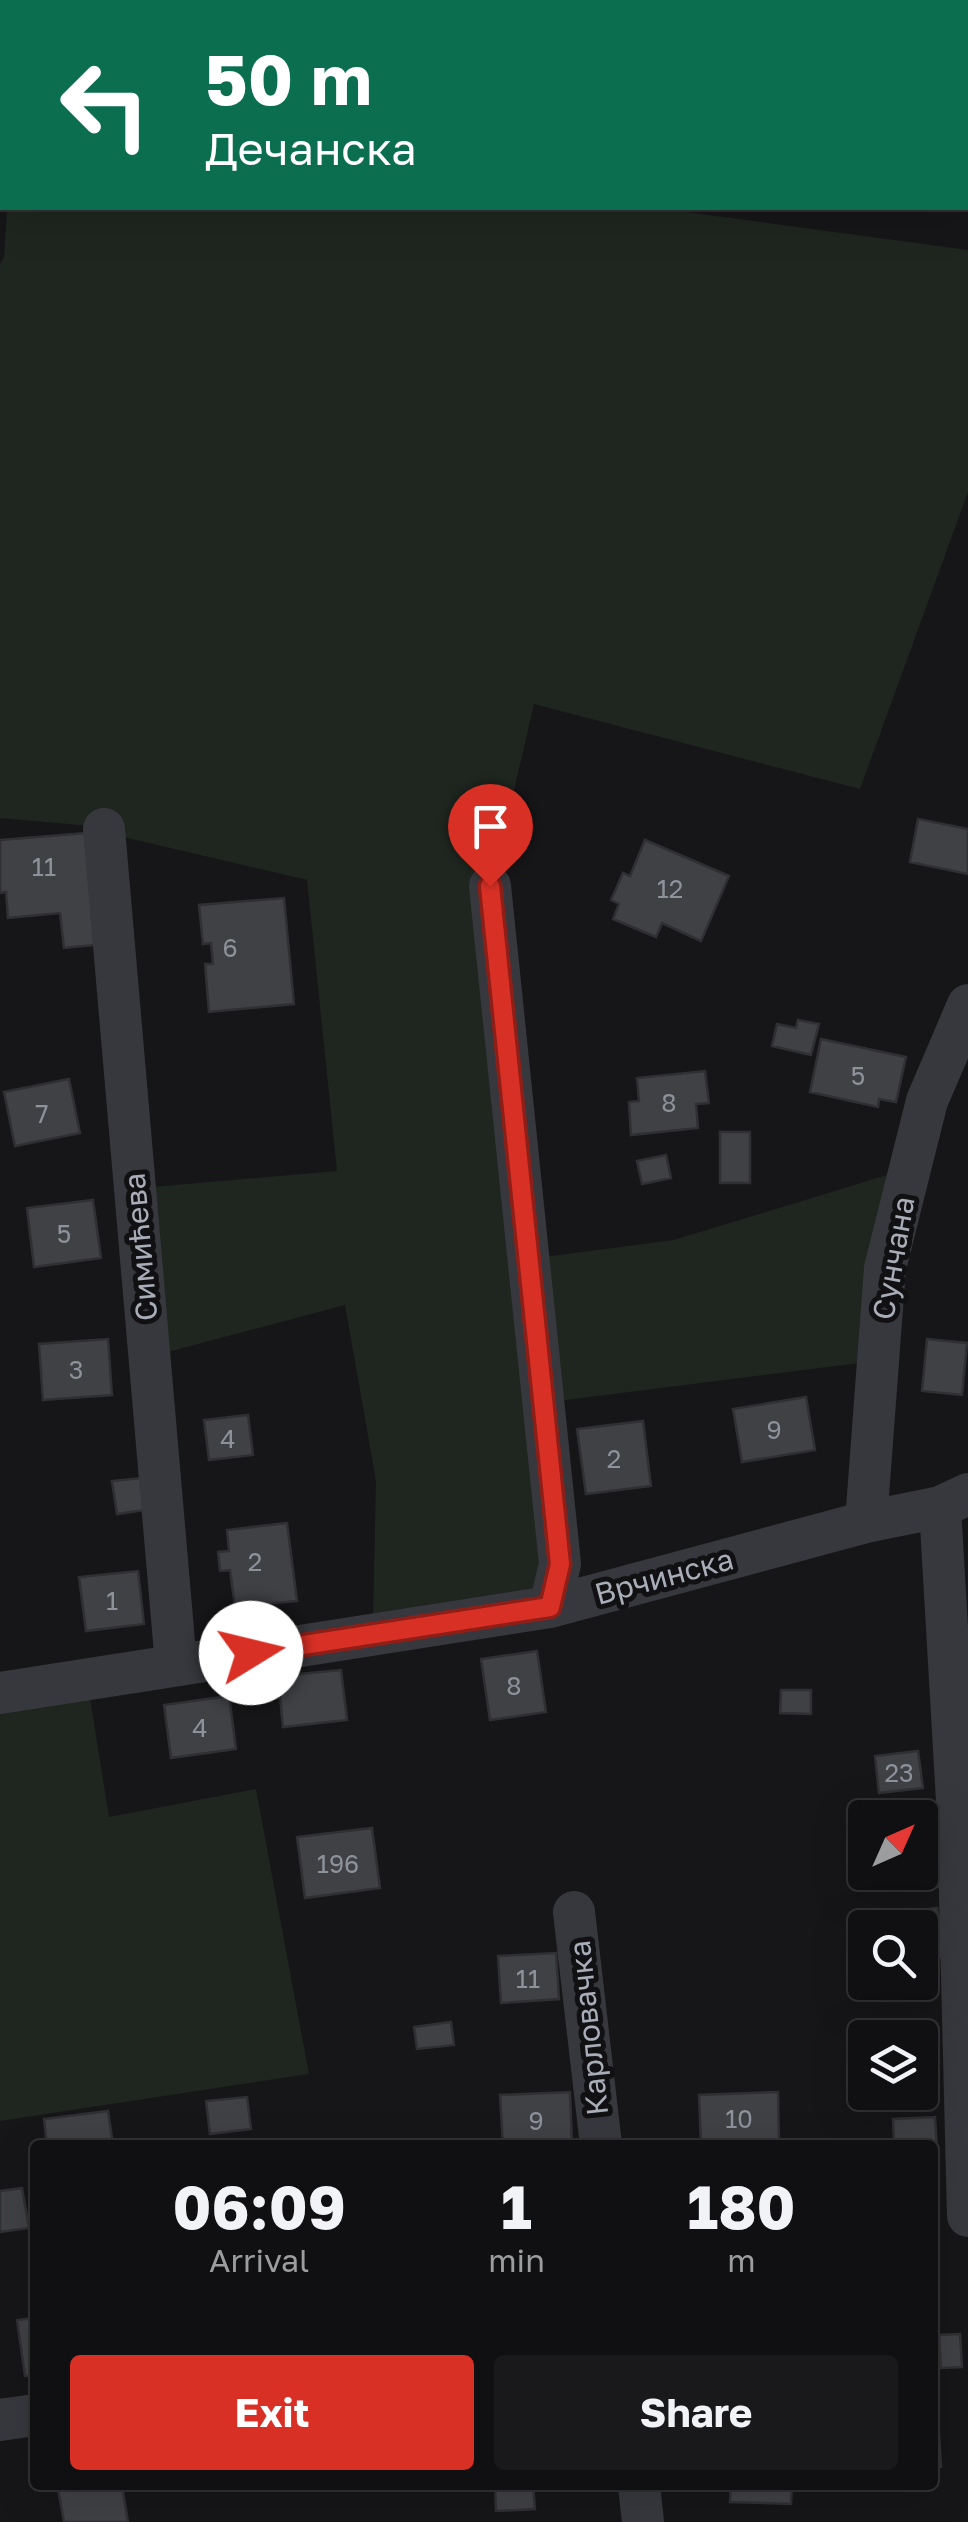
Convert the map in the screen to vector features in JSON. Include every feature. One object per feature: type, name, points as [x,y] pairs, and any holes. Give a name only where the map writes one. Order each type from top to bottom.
[{"type":"street","name":"Симићева","points":[[104,829],[176,1665]]},
{"type":"street","points":[[490,886],[560,1564],[550,1607]]},
{"type":"street","name":"Сунчана","points":[[866,1522],[885,1268],[927,1101],[968,1005]]},
{"type":"street","name":"Врчинска","points":[[0,1693],[550,1607],[954,1501]]},
{"type":"street","points":[[954,1501],[968,2216]]},
{"type":"street","name":"Карловачка","points":[[574,1912],[600,2140]]},
{"type":"street","points":[[0,2420],[30,2416]]},
{"type":"street","points":[[640,2490],[644,2522]]},
{"type":"shaded area","points":[[7,210],[672,210],[968,250],[968,492],[860,789],[534,704],[496,868],[481,867],[542,1600],[373,1623],[376,1481],[345,1305],[164,1353],[152,1187],[337,1171],[307,880],[90,826],[0,818],[0,264],[4,258]]},
{"type":"shaded area","points":[[900,1171],[868,1362],[550,1402],[536,1258],[674,1240]]},
{"type":"shaded area","points":[[90,1698],[109,1817],[256,1789],[309,2074],[0,2121],[0,1714]]},
{"type":"building","points":[[918,819],[968,829],[968,874],[910,862]]},
{"type":"building","points":[[85,833],[95,945],[64,948],[60,913],[8,918],[6,892],[0,893],[0,840]]},
{"type":"building","points":[[645,840],[729,876],[701,941],[662,923],[656,937],[613,919],[619,904],[611,900],[623,873],[630,876]]},
{"type":"building","points":[[284,898],[294,1004],[209,1012],[205,964],[213,964],[211,943],[203,944],[199,905]]},
{"type":"building","points":[[798,1020],[819,1024],[811,1055],[772,1046],[777,1024],[796,1028]]},
{"type":"building","points":[[821,1039],[906,1057],[896,1102],[879,1099],[878,1107],[810,1092]]},
{"type":"building","points":[[705,1071],[709,1103],[696,1104],[698,1128],[631,1135],[629,1102],[639,1101],[637,1078]]},
{"type":"building","points":[[69,1079],[80,1133],[15,1146],[4,1092]]},
{"type":"building","points":[[720,1132],[750,1132],[750,1183],[720,1183]]},
{"type":"building","points":[[666,1155],[671,1178],[642,1184],[637,1161]]},
{"type":"building","points":[[93,1200],[101,1258],[34,1267],[27,1208]]},
{"type":"building","points":[[108,1339],[112,1395],[43,1400],[39,1344]]},
{"type":"building","points":[[927,1339],[967,1343],[962,1395],[922,1391]]},
{"type":"building","points":[[806,1397],[815,1450],[742,1462],[733,1409]]},
{"type":"building","points":[[248,1415],[253,1455],[209,1460],[204,1420]]},
{"type":"building","points":[[643,1421],[651,1486],[586,1494],[577,1429]]},
{"type":"building","points":[[141,1478],[145,1510],[117,1514],[112,1481]]},
{"type":"building","points":[[287,1523],[297,1601],[235,1607],[230,1570],[220,1571],[218,1552],[229,1551],[227,1530]]},
{"type":"building","points":[[138,1571],[144,1624],[86,1631],[79,1577]]},
{"type":"building","points":[[537,1651],[546,1712],[490,1720],[481,1659]]},
{"type":"building","points":[[341,1670],[347,1720],[283,1727],[278,1676]]},
{"type":"building","points":[[781,1690],[811,1690],[811,1714],[780,1713]]},
{"type":"building","points":[[229,1696],[236,1749],[171,1758],[164,1705]]},
{"type":"building","points":[[918,1751],[923,1788],[879,1793],[875,1756]]},
{"type":"building","points":[[372,1828],[380,1888],[305,1898],[297,1837]]},
{"type":"building","points":[[945,1865],[947,1886],[938,1887],[938,1866]]},
{"type":"building","points":[[938,1915],[944,1957],[938,1958]]},
{"type":"building","points":[[556,1953],[559,1999],[501,2003],[498,1956]]},
{"type":"building","points":[[451,2022],[454,2045],[417,2049],[414,2027]]},
{"type":"building","points":[[570,2092],[572,2140],[503,2140],[500,2095]]},
{"type":"building","points":[[778,2092],[779,2140],[701,2140],[699,2095]]},
{"type":"building","points":[[247,2097],[251,2129],[210,2134],[206,2101]]},
{"type":"building","points":[[108,2111],[112,2140],[46,2140],[44,2119]]},
{"type":"building","points":[[935,2117],[936,2140],[894,2140],[893,2119]]},
{"type":"building","points":[[22,2188],[29,2228],[0,2232],[0,2191]]},
{"type":"building","points":[[30,2319],[30,2376],[25,2376],[17,2320]]},
{"type":"building","points":[[960,2334],[962,2367],[941,2368],[939,2335]]},
{"type":"building","points":[[938,2417],[941,2467],[938,2467]]},
{"type":"building","points":[[58,2490],[123,2490],[128,2522],[64,2522]]},
{"type":"building","points":[[495,2490],[533,2490],[535,2509],[496,2511]]},
{"type":"building","points":[[731,2490],[792,2490],[791,2504],[730,2502]]},
{"type":"route","points":[[251,1653],[550,1607],[560,1564],[490,886]]}]
